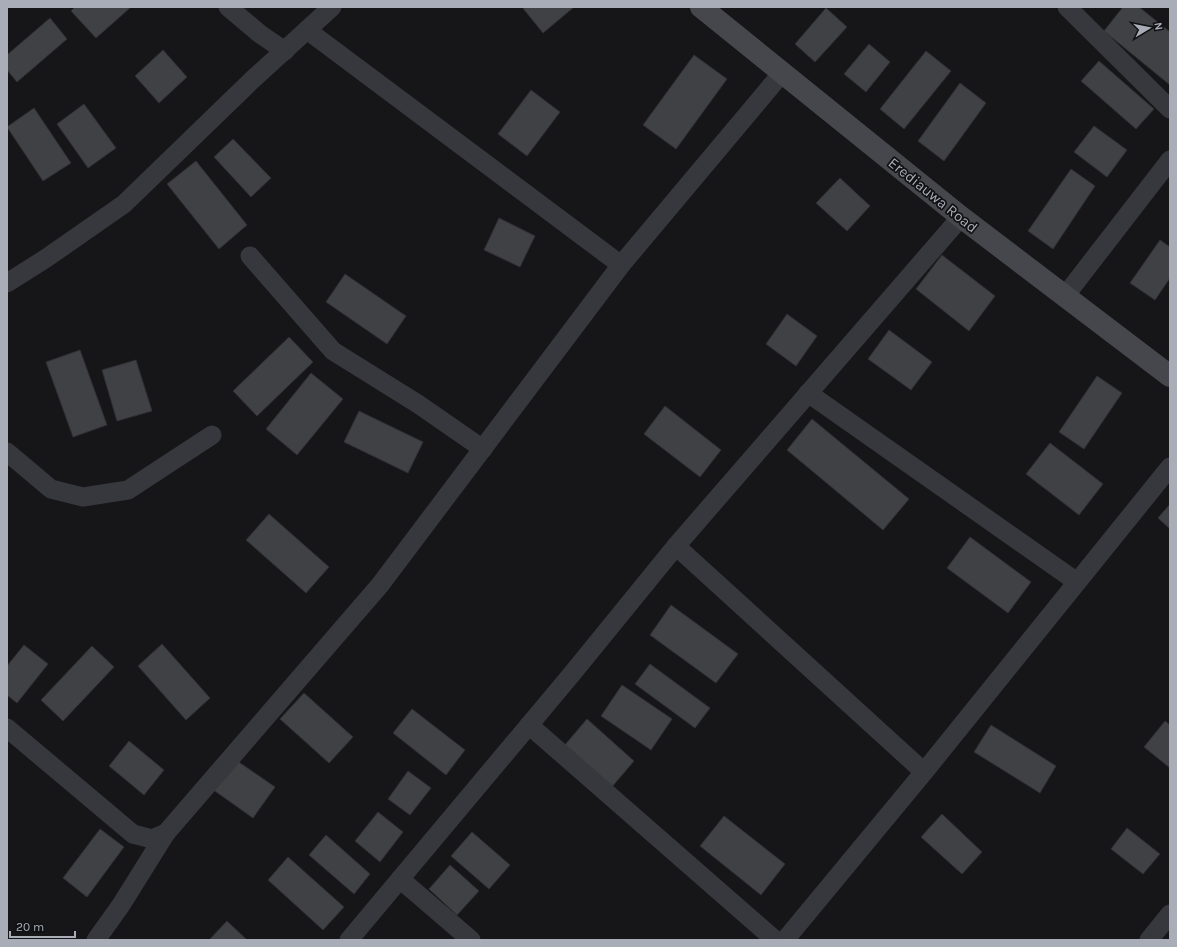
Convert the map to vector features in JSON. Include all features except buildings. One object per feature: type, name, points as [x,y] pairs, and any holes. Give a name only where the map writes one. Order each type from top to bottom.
[{"type":"street","points":[[228,7],[260,34],[285,51]]},
{"type":"street","points":[[7,283],[45,259],[124,204],[251,81],[332,7]]},
{"type":"street","name":"Erediauwa Road","points":[[701,7],[961,217],[1170,376]]},
{"type":"street","points":[[1067,7],[1170,109]]},
{"type":"street","points":[[307,30],[621,265]]},
{"type":"street","points":[[96,940],[166,833],[380,585],[621,265],[782,73]]},
{"type":"street","points":[[1065,296],[1170,160]]},
{"type":"street","points":[[349,940],[529,725],[676,546],[961,217]]},
{"type":"street","points":[[250,256],[333,351],[418,404],[483,449]]},
{"type":"street","points":[[808,393],[1077,582]]},
{"type":"street","points":[[7,452],[51,489],[83,497],[128,490],[212,435]]},
{"type":"street","points":[[785,940],[924,772],[1170,467]]},
{"type":"street","points":[[676,546],[924,772]]},
{"type":"street","points":[[529,725],[775,940]]},
{"type":"street","points":[[7,728],[133,834],[152,839],[166,833]]},
{"type":"street","points":[[400,879],[471,940]]},
{"type":"street","points":[[1149,940],[1170,914]]}]
